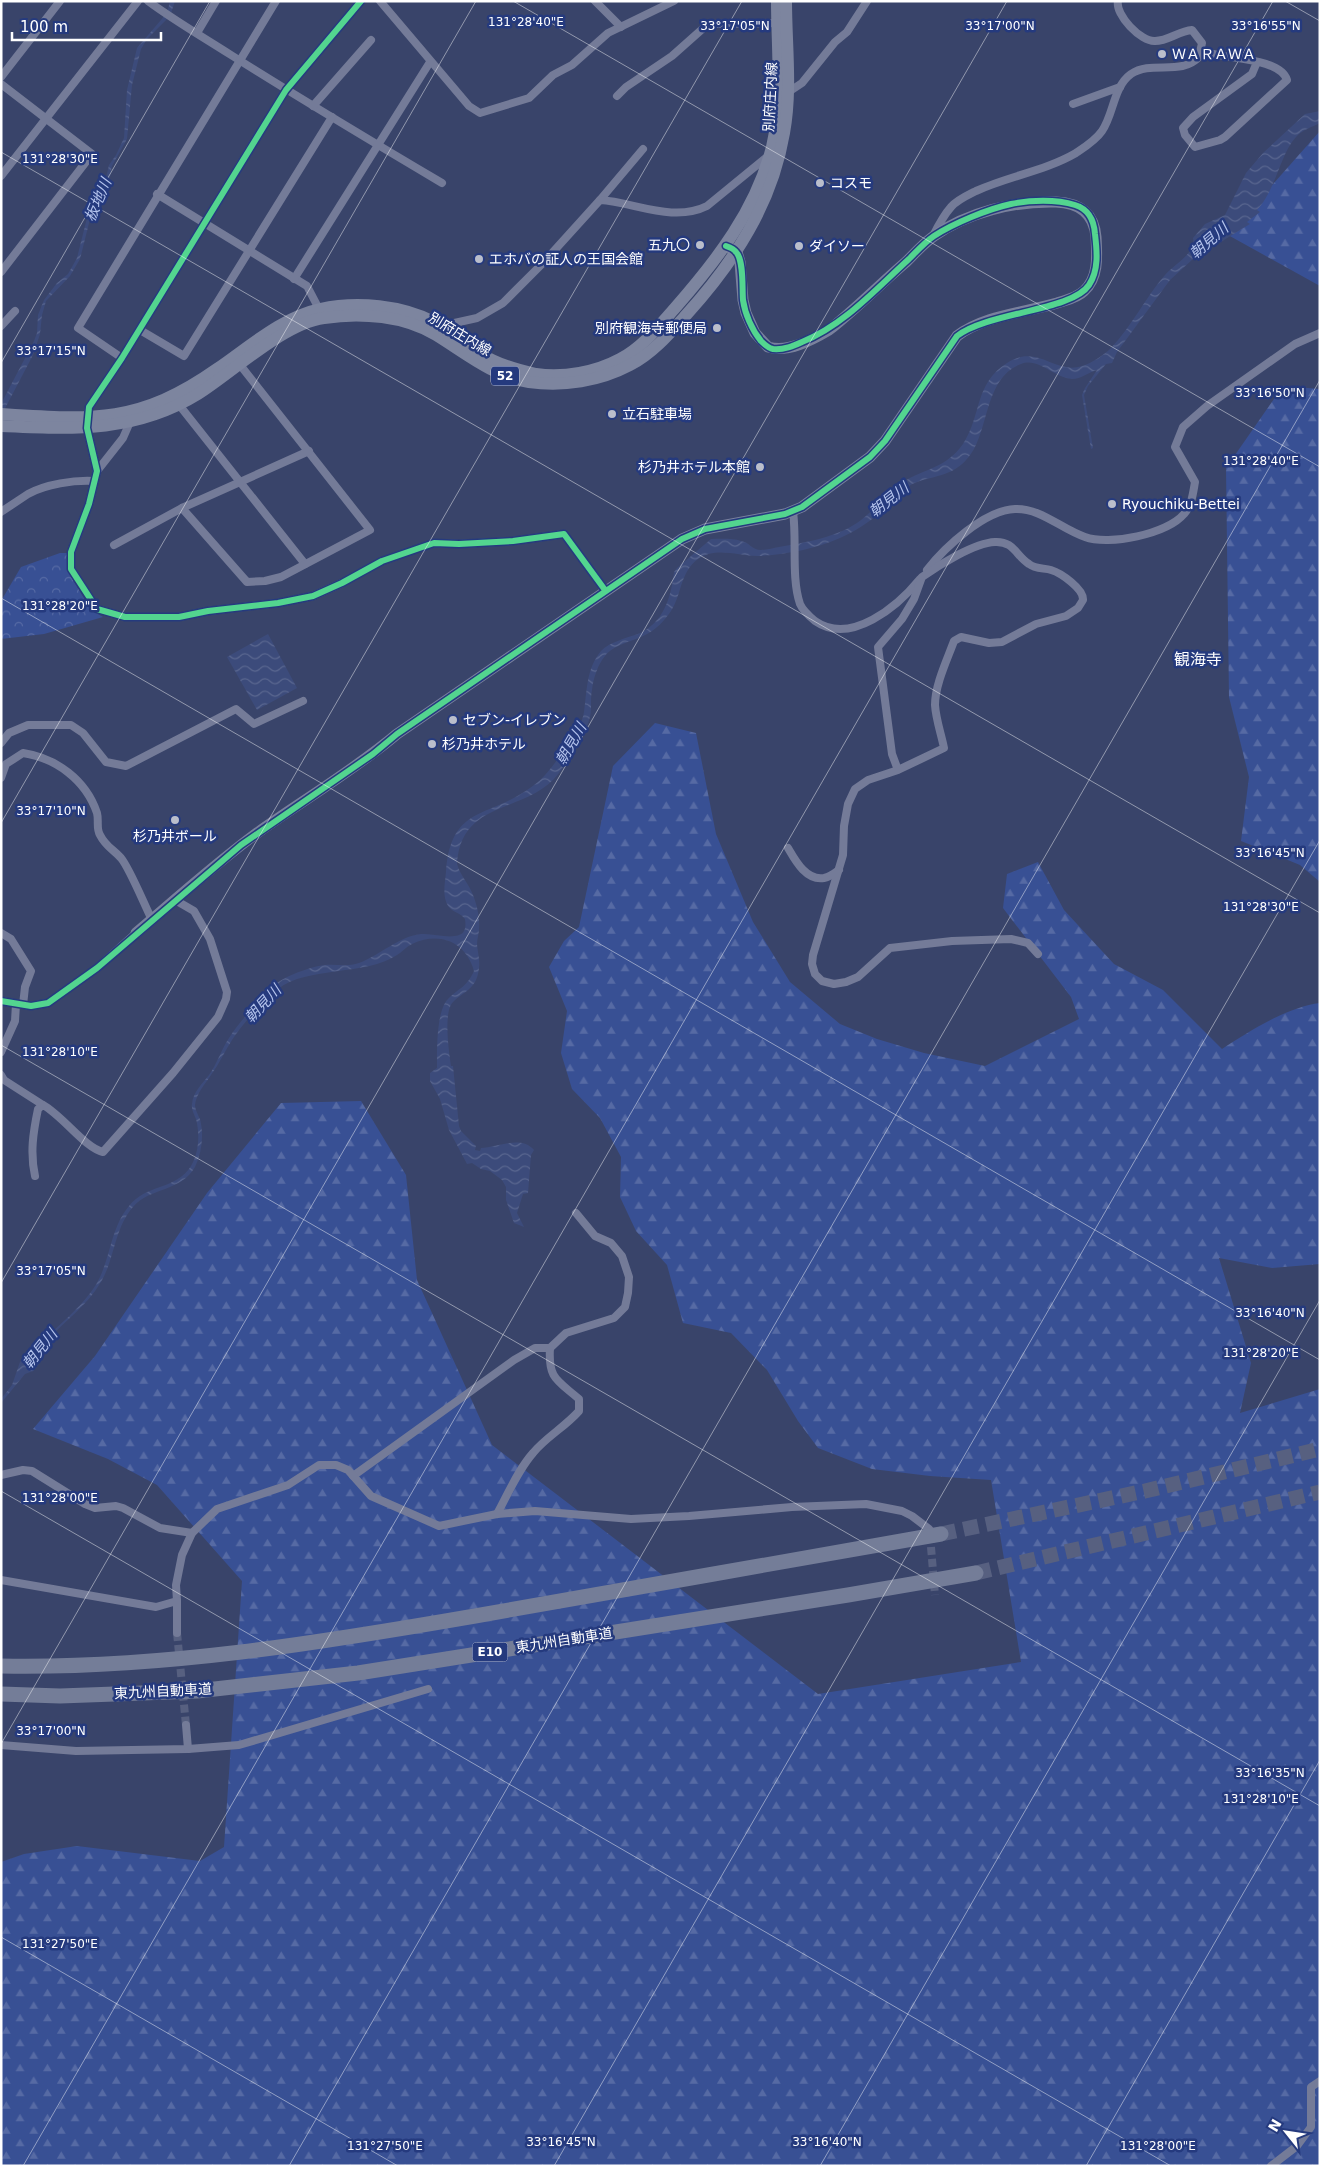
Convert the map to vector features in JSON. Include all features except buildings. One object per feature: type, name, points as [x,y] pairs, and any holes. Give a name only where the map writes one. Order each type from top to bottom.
[{"type":"highway","points":[[1,1666],[65,1667],[198,1657],[391,1630],[935,1532]]},
{"type":"highway","name":"東九州自動車道","points":[[1,1694],[60,1696],[197,1691],[358,1673],[976,1573]]},
{"type":"main road","name":"別府庄内線","points":[[1,426],[130,422],[176,401],[193,386],[280,337],[315,320],[341,316],[376,317],[422,328],[478,363],[512,378],[546,384],[593,380],[631,365],[657,346],[710,288],[732,249],[756,192],[769,154],[777,110],[777,1]]},
{"type":"main road","name":"別府庄内線","points":[[237,361],[289,321],[319,310],[359,306],[382,307],[407,312],[441,326],[482,355],[511,368],[539,374],[550,375],[596,370],[622,358],[648,338],[713,264],[732,249],[751,229],[776,166],[784,132],[787,93],[786,1]]},
{"type":"main road","name":"別府庄内線","points":[[1,414],[87,423],[176,401]]},
{"type":"street","points":[[1,77],[60,1]]},
{"type":"street","points":[[1,176],[138,1]]},
{"type":"street","points":[[148,1],[173,20],[197,33],[286,90],[442,183]]},
{"type":"street","points":[[197,33],[216,1]]},
{"type":"street","points":[[122,358],[78,328],[276,1]]},
{"type":"street","points":[[361,1],[286,90],[140,330],[89,407],[87,423],[96,471],[89,504],[71,552],[71,569],[97,609],[125,617],[178,618],[208,611],[278,603],[313,596],[342,584],[382,561],[434,543],[505,542],[564,534],[605,590]]},
{"type":"street","points":[[380,1],[468,106],[477,112],[483,113],[529,98],[553,75],[572,65],[608,33],[674,1]]},
{"type":"street","points":[[595,1],[621,27]]},
{"type":"street","points":[[787,93],[802,83],[834,42],[847,32],[866,1]]},
{"type":"street","points":[[933,237],[940,222],[951,207],[965,197],[997,181],[1053,165],[1087,146],[1106,125],[1120,87],[1133,73],[1151,67],[1190,65],[1199,56],[1202,43],[1192,30],[1157,41],[1148,40],[1128,24],[1121,15],[1117,7],[1118,1]]},
{"type":"street","points":[[616,96],[626,86],[672,56],[708,24],[777,23]]},
{"type":"street","points":[[313,106],[372,40]]},
{"type":"street","points":[[1201,51],[1216,56],[1257,62],[1273,65],[1286,77],[1287,82],[1220,140],[1195,146],[1185,135],[1183,128],[1193,117],[1252,74],[1257,62]]},
{"type":"street","points":[[294,279],[430,62]]},
{"type":"street","points":[[1,84],[92,154],[1,272]]},
{"type":"street","points":[[1073,104],[1099,93],[1120,87]]},
{"type":"street","points":[[140,330],[184,356],[332,117]]},
{"type":"street","points":[[441,326],[477,318],[503,303],[600,200],[643,149]]},
{"type":"street","points":[[600,200],[658,210],[689,212],[699,210],[707,206],[756,168],[769,154]]},
{"type":"street","points":[[158,194],[307,286],[319,310]]},
{"type":"street","points":[[1,1001],[31,1006],[48,1003],[97,968],[175,900],[259,832],[605,590],[692,533],[738,521],[794,515],[877,449],[899,422],[957,336],[965,329],[982,322],[1042,308],[1078,295],[1089,285],[1096,268],[1096,236],[1093,221],[1085,210],[1068,203],[1036,201],[1007,205],[955,224],[933,237],[835,325],[818,336],[781,349],[768,348],[754,333],[744,306],[740,262],[732,249]]},
{"type":"street","points":[[1,326],[15,312]]},
{"type":"street","points":[[794,515],[797,586],[800,604],[808,616],[821,625],[833,629],[848,627],[882,614],[893,607],[922,577],[936,559],[966,532],[1005,510],[1030,510],[1083,537],[1101,541],[1157,531],[1175,522],[1186,512],[1192,497],[1195,482],[1175,447],[1183,426],[1207,406],[1296,344],[1320,332]]},
{"type":"street","points":[[182,508],[247,582],[265,581],[281,577],[370,530],[310,451],[237,361]]},
{"type":"street","points":[[176,401],[239,483],[306,564]]},
{"type":"street","points":[[96,471],[123,438],[130,422]]},
{"type":"street","points":[[114,545],[182,508],[310,451]]},
{"type":"street","points":[[1,512],[29,493],[39,489],[80,481],[94,481]]},
{"type":"street","points":[[898,770],[892,754],[878,647],[902,619],[914,599],[922,577],[957,556],[989,543],[1000,542],[1014,548],[1032,566],[1051,570],[1062,576],[1081,594],[1083,600],[1078,608],[1066,616],[1036,624],[1002,642],[989,643],[962,637],[954,641],[935,703],[937,724],[944,748],[898,770],[868,780],[855,789],[848,804],[844,826],[843,855],[813,955],[812,964],[815,974],[822,981],[834,984],[858,977],[890,948],[952,941],[1011,938],[1028,943],[1038,954]]},
{"type":"street","points":[[1,743],[9,733],[28,725],[71,725],[82,733],[106,762],[126,766],[236,709],[254,724],[303,701]]},
{"type":"street","points":[[1,778],[6,764],[23,753],[39,756],[56,763],[85,788],[97,814],[99,833],[110,850],[122,859],[152,920]]},
{"type":"street","points":[[788,848],[803,871],[815,878],[824,878],[839,870]]},
{"type":"street","points":[[1,1075],[4,1080],[59,1116],[93,1150],[103,1152],[173,1073],[218,1017],[227,992],[210,939],[194,911],[175,900]]},
{"type":"street","points":[[1,932],[11,939],[31,971],[15,1021],[1,1052]]},
{"type":"street","points":[[35,1176],[31,1158],[32,1140],[38,1109],[43,1105]]},
{"type":"street","points":[[353,1476],[514,1360],[535,1348],[550,1348],[566,1333],[614,1318],[625,1307],[629,1277],[622,1256],[611,1243],[594,1236],[576,1213]]},
{"type":"street","points":[[497,1514],[532,1453],[568,1423],[579,1411],[578,1399],[558,1382],[549,1366],[550,1348]]},
{"type":"street","points":[[177,1633],[176,1585],[182,1555],[192,1533],[217,1509],[288,1486],[319,1465],[336,1465],[348,1470],[371,1496],[438,1526],[497,1514],[536,1511],[631,1519],[792,1507],[866,1504],[902,1511],[935,1532]]},
{"type":"street","points":[[1,1475],[22,1470],[32,1471],[94,1508],[116,1506],[160,1528],[192,1533]]},
{"type":"street","points":[[1,1580],[156,1607],[176,1601]]},
{"type":"street","points":[[1,1745],[76,1751],[239,1745],[428,1689]]},
{"type":"street","points":[[186,1725],[188,1748]]},
{"type":"street","points":[[1271,2166],[1297,2146],[1311,2127],[1311,2087],[1320,2080]]},
{"type":"green space","points":[[1320,131],[1320,286],[1228,235]]},
{"type":"green space","points":[[1283,386],[1320,389],[1320,882],[1300,865],[1241,841],[1249,777],[1229,697],[1226,468]]},
{"type":"green space","points":[[60,553],[67,553],[67,570],[91,610],[103,617],[44,634],[1,639],[1,601],[21,567]]},
{"type":"green space","points":[[655,723],[696,733],[716,834],[753,922],[790,982],[840,1024],[877,1039],[924,1053],[985,1066],[1079,1019],[1071,997],[1003,908],[1007,874],[1038,862],[1064,910],[1114,964],[1163,990],[1222,1049],[1282,1015],[1307,1005],[1320,1003],[1320,1264],[1272,1268],[1219,1258],[1251,1363],[1240,1413],[1320,1389],[1320,2166],[1,2166],[1,1862],[24,1854],[77,1846],[200,1861],[224,1847],[242,1581],[157,1485],[108,1459],[33,1429],[95,1356],[207,1193],[281,1103],[361,1101],[406,1175],[417,1280],[492,1445],[818,1694],[1021,1662],[991,1480],[930,1476],[872,1469],[818,1448],[798,1421],[767,1370],[731,1333],[683,1323],[667,1265],[636,1231],[620,1197],[621,1157],[600,1118],[572,1089],[561,1053],[567,1011],[549,967],[564,941],[579,927],[613,766]]},
{"type":"water","name":"板地川","points":[[170,1],[175,1],[170,16],[147,39],[141,49],[132,85],[127,139],[112,166],[108,187],[91,215],[80,259],[70,276],[46,301],[40,334],[33,355],[1,416],[2,402],[37,333],[38,315],[44,300],[57,283],[68,274],[77,258],[88,214],[104,186],[109,165],[124,138],[127,90],[137,48],[167,13]]},
{"type":"water","name":"朝見川","points":[[1320,111],[1320,123],[1301,132],[1291,144],[1269,193],[1257,210],[1260,212],[1247,222],[1250,224],[1193,259],[1170,280],[1117,352],[1112,363],[1106,364],[1088,386],[1084,395],[1093,448],[1091,449],[1082,395],[1097,370],[1072,379],[1065,378],[1034,363],[1021,364],[1010,370],[995,389],[979,438],[968,458],[956,469],[911,485],[865,524],[845,536],[811,548],[760,556],[713,553],[698,559],[692,564],[684,577],[675,604],[663,622],[649,633],[613,649],[602,659],[593,681],[591,714],[585,732],[559,773],[546,786],[530,796],[483,817],[470,828],[461,843],[457,864],[471,891],[478,912],[479,931],[477,944],[479,969],[474,984],[453,1002],[450,1007],[447,1023],[459,1126],[461,1131],[476,1146],[475,1150],[480,1151],[481,1148],[509,1143],[523,1143],[534,1150],[531,1155],[528,1193],[523,1194],[517,1213],[524,1227],[514,1223],[506,1200],[506,1187],[502,1180],[490,1171],[481,1169],[472,1163],[467,1164],[449,1130],[440,1099],[430,1081],[430,1073],[437,1068],[439,1022],[444,1005],[448,999],[466,984],[474,971],[465,953],[458,946],[442,939],[422,940],[412,944],[384,962],[304,977],[278,989],[247,1020],[229,1044],[197,1097],[195,1107],[200,1119],[202,1137],[201,1149],[195,1167],[182,1181],[148,1196],[133,1207],[118,1234],[106,1273],[95,1291],[83,1306],[47,1341],[36,1360],[40,1363],[33,1371],[25,1374],[1,1403],[1,1399],[12,1385],[20,1362],[71,1315],[97,1283],[118,1224],[129,1206],[144,1194],[185,1174],[191,1166],[196,1155],[198,1137],[196,1119],[192,1108],[194,1096],[212,1071],[234,1031],[273,986],[291,975],[312,968],[325,965],[359,963],[412,936],[426,934],[455,936],[464,931],[465,919],[448,906],[444,894],[449,850],[455,835],[463,824],[474,816],[514,798],[530,788],[548,772],[581,723],[590,673],[596,658],[609,645],[638,634],[654,623],[665,608],[671,591],[674,572],[677,568],[711,539],[737,540],[755,549],[763,550],[826,537],[848,528],[869,513],[882,497],[897,485],[943,463],[956,452],[969,433],[989,380],[996,371],[1007,363],[1028,356],[1072,368],[1094,361],[1119,339],[1165,275],[1188,254],[1193,244],[1193,238],[1205,224],[1225,215],[1246,173],[1263,153],[1305,114]]},
{"type":"water","points":[[268,634],[297,688],[257,710],[227,657]]},
{"type":"tunnel","points":[[941,1534],[1145,1491],[1320,1449]]},
{"type":"tunnel","points":[[976,1573],[1320,1492]]},
{"type":"tunnel","points":[[930,1535],[935,1595]]},
{"type":"tunnel","points":[[177,1633],[186,1725]]},
{"type":"cycle path","points":[[361,1],[286,90],[122,358],[89,407],[87,428],[97,471],[89,504],[71,552],[71,569],[97,609],[125,617],[179,617],[313,596],[342,583],[382,561],[434,543],[459,544],[513,541],[564,534],[605,590]]},
{"type":"cycle path","points":[[1,1001],[31,1006],[48,1003],[97,968],[241,845],[373,754],[397,734],[682,539],[705,529],[785,514],[802,507],[870,457],[885,441],[957,336],[971,328],[988,322],[1066,301],[1080,294],[1092,279],[1096,260],[1093,224],[1087,212],[1080,207],[1068,203],[1043,201],[1002,206],[961,221],[934,236],[859,305],[832,326],[795,345],[773,349],[761,341],[749,322],[743,300],[739,256],[735,251],[726,246]]},
{"type":"place","name":"ＷＡＲＡＷＡ","points":[[1162,54]]},
{"type":"place","name":"コスモ","points":[[820,183]]},
{"type":"place","name":"五九〇","points":[[700,245]]},
{"type":"place","name":"ダイソー","points":[[799,246]]},
{"type":"place","name":"エホバの証人の王国会館","points":[[479,259]]},
{"type":"place","name":"別府観海寺郵便局","points":[[717,328]]},
{"type":"place","name":"立石駐車場","points":[[612,414]]},
{"type":"place","name":"杉乃井ホテル本館","points":[[760,467]]},
{"type":"place","name":"Ryouchiku-Bettei","points":[[1112,504]]},
{"type":"place","name":"セブン-イレブン","points":[[453,720]]},
{"type":"place","name":"杉乃井ホテル","points":[[432,744]]},
{"type":"place","name":"杉乃井ボール","points":[[175,820]]},
{"type":"district","name":"観海寺","points":[[1198,659]]}]
